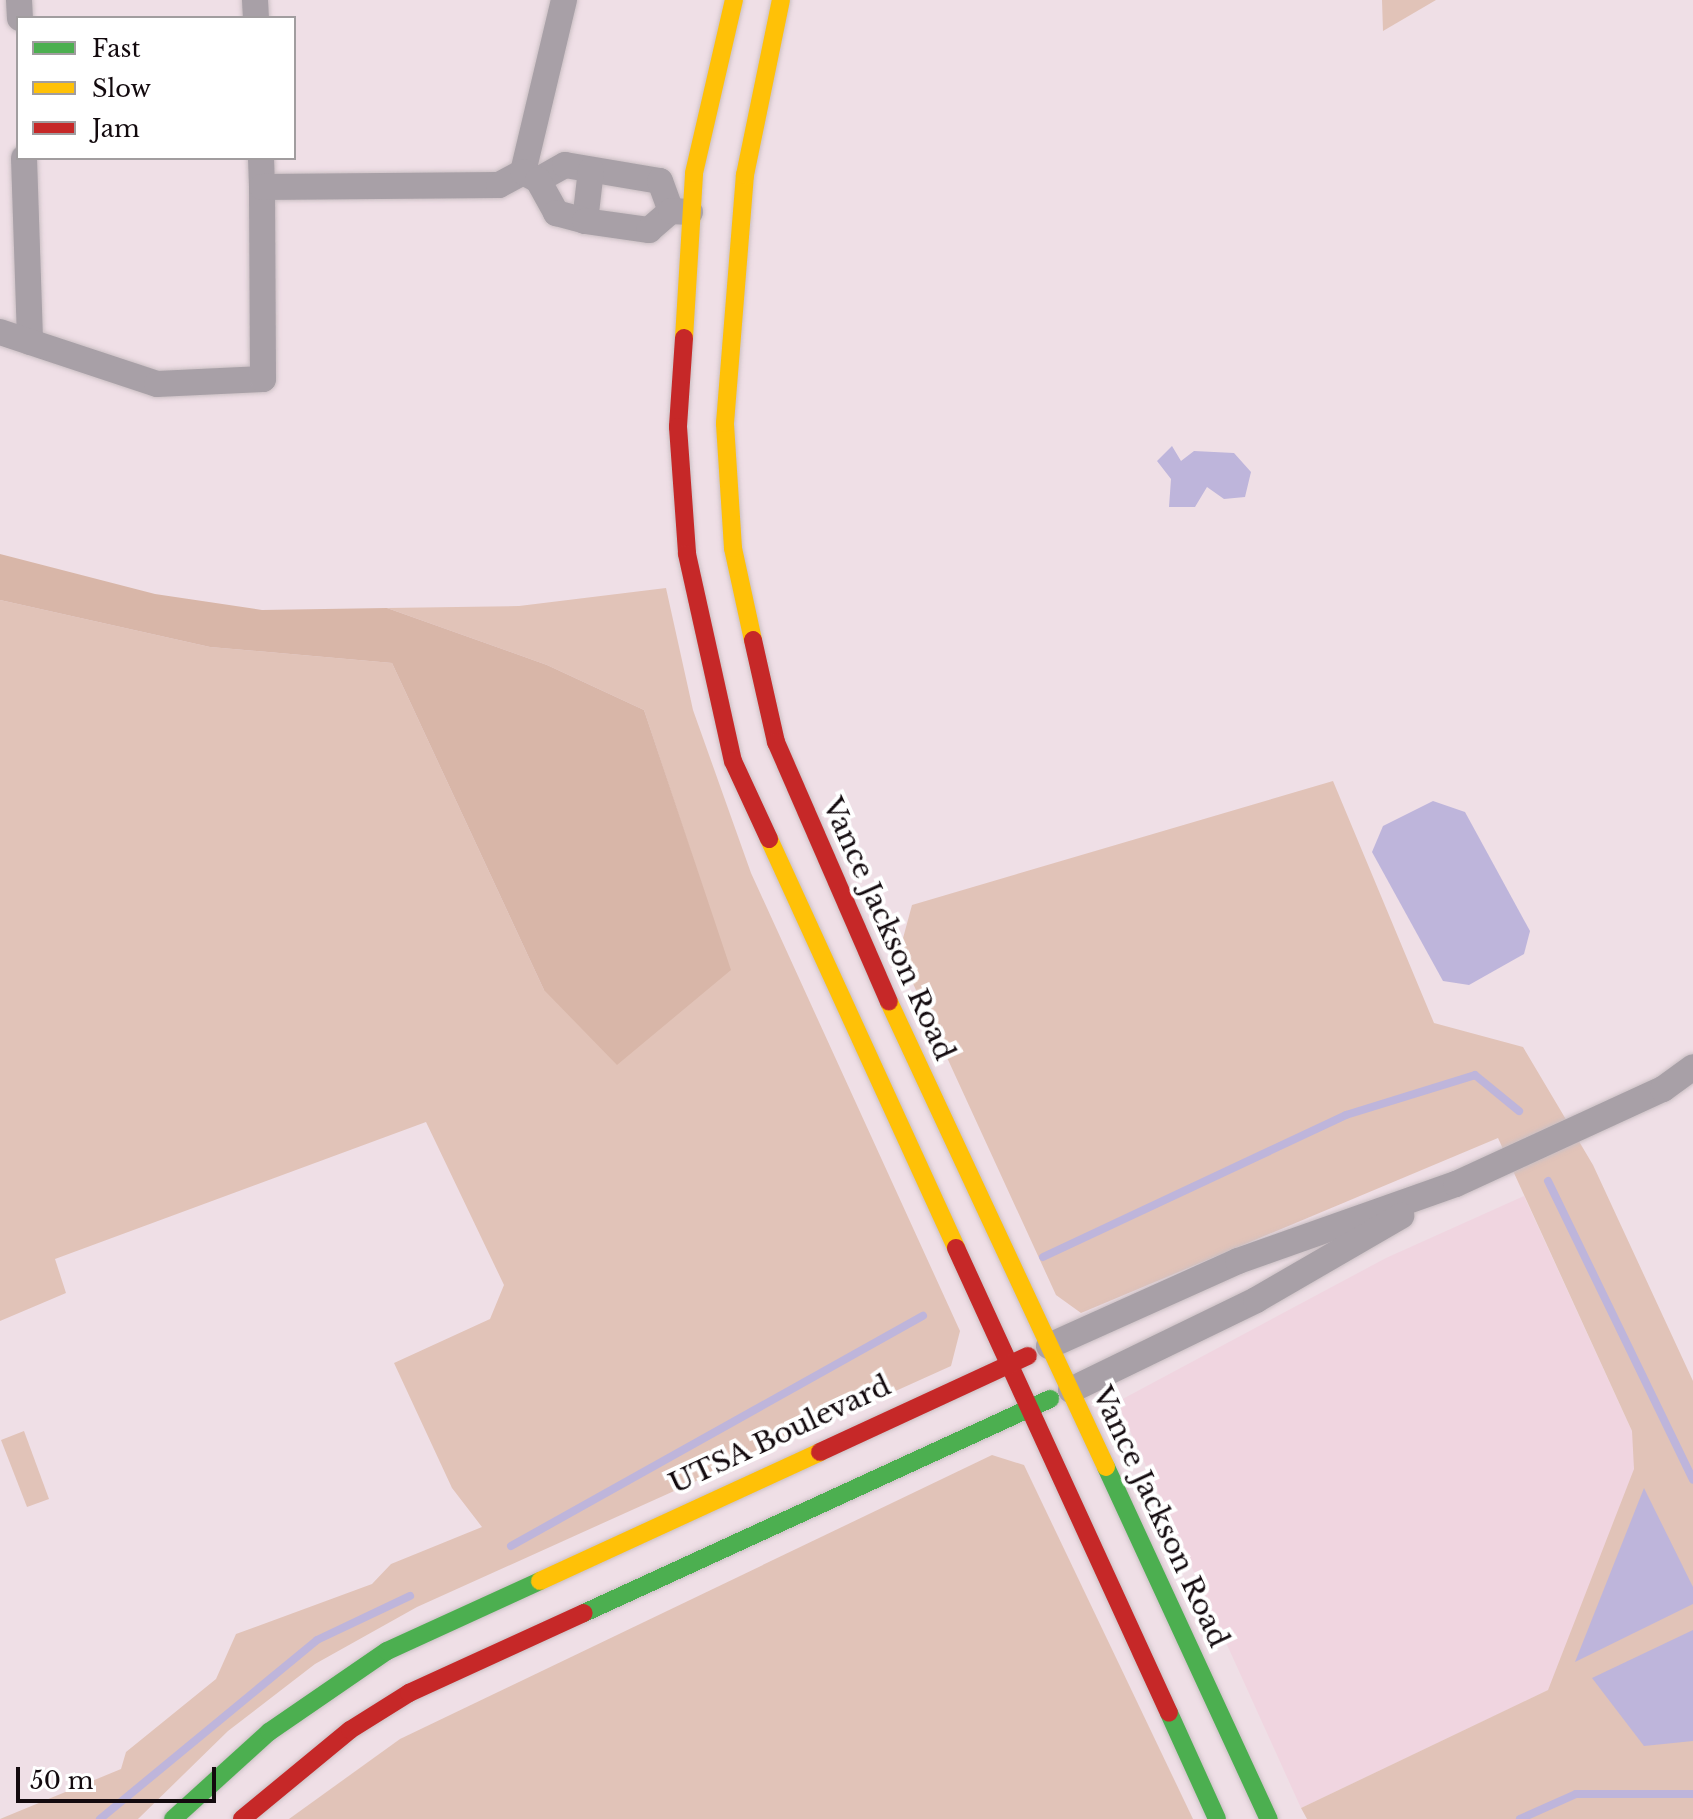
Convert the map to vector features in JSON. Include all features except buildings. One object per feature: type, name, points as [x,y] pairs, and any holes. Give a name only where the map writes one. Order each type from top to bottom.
[{"type":"main road","points":[[734,0],[680,211],[678,427],[687,554],[733,761],[1217,1819]]},
{"type":"main road","name":"Vance Jackson Road","points":[[781,0],[754,122],[730,290],[725,423],[733,548],[776,742],[814,840],[1269,1819]]},
{"type":"main road","name":"UTSA Boulevard","points":[[173,1819],[269,1732],[387,1651],[1049,1346]]},
{"type":"main road","name":"UTSA Boulevard","points":[[242,1819],[340,1738],[409,1693],[1071,1390]]},
{"type":"street","points":[[262,187],[499,185],[531,176],[565,165],[660,181],[680,211],[649,230],[585,221],[556,213],[531,176],[564,0]]},
{"type":"street","points":[[24,160],[30,342]]},
{"type":"street","points":[[0,332],[157,384],[263,379],[261,160]]},
{"type":"street","points":[[585,221],[591,170]]},
{"type":"street","name":"UTSA Boulevard","points":[[1049,1346],[1238,1261],[1456,1184],[1663,1089],[1693,1067]]},
{"type":"street","name":"UTSA Boulevard","points":[[1071,1390],[1256,1300],[1456,1184]]},
{"type":"shaded area","points":[[1382,0],[1436,0],[1383,31]]},
{"type":"shaded area","points":[[1172,446],[1181,461],[1194,451],[1234,453],[1251,472],[1245,497],[1224,499],[1207,487],[1195,507],[1169,507],[1171,479],[1157,461]]},
{"type":"shaded area","points":[[0,554],[155,594],[262,610],[387,608],[547,665],[644,710],[731,970],[617,1065],[544,990],[392,663],[210,647],[0,600]]},
{"type":"shaded area","points":[[666,588],[693,710],[751,873],[960,1331],[951,1366],[417,1607],[315,1664],[228,1731],[138,1819],[0,1819],[121,1769],[126,1752],[216,1679],[236,1634],[372,1584],[391,1564],[482,1527],[452,1488],[394,1363],[490,1319],[504,1285],[426,1122],[55,1259],[66,1293],[0,1321],[0,600],[210,647],[392,663],[544,990],[730,970],[644,710],[547,665],[387,608],[519,606]]},
{"type":"shaded area","points":[[1333,781],[1434,1023],[1523,1047],[1593,1165],[1693,1381],[1693,1819],[1307,1819],[1301,1808],[1548,1690],[1634,1469],[1632,1431],[1498,1138],[1081,1313],[1056,1295],[899,953],[912,905]]},
{"type":"shaded area","points":[[1433,801],[1465,812],[1530,931],[1524,954],[1469,985],[1443,981],[1372,852],[1383,826]]},
{"type":"shaded area","points":[[1524,1196],[1693,1564],[1693,1621],[1301,1808],[1117,1402],[1386,1258]]},
{"type":"shaded area","points":[[24,1431],[49,1499],[27,1507],[1,1440]]},
{"type":"shaded area","points":[[992,1455],[1024,1465],[1193,1819],[289,1819],[400,1739]]},
{"type":"shaded area","points":[[1644,1488],[1693,1587],[1693,1604],[1575,1662]]},
{"type":"shaded area","points":[[1693,1630],[1693,1741],[1644,1746],[1592,1678]]},
{"type":"waterway","points":[[1043,1257],[1346,1115],[1475,1075],[1519,1111]]},
{"type":"waterway","points":[[1548,1181],[1693,1480]]},
{"type":"waterway","points":[[511,1546],[923,1316]]},
{"type":"waterway","points":[[100,1819],[317,1640],[410,1596]]},
{"type":"waterway","points":[[1520,1819],[1576,1794],[1693,1794]]},
{"type":"traffic: fast","points":[[584,1613],[1050,1399]]},
{"type":"traffic: fast","points":[[1106,1467],[1269,1819]]},
{"type":"traffic: fast","points":[[173,1819],[269,1732],[387,1651],[540,1581]]},
{"type":"traffic: fast","points":[[1169,1713],[1217,1819]]},
{"type":"traffic: slow","points":[[684,338],[694,173],[734,0]]},
{"type":"traffic: slow","points":[[753,640],[733,548],[725,423],[745,175],[781,0]]},
{"type":"traffic: slow","points":[[769,839],[956,1248]]},
{"type":"traffic: slow","points":[[889,1002],[1106,1467]]},
{"type":"traffic: slow","points":[[540,1581],[820,1452]]},
{"type":"traffic: jam","points":[[684,338],[678,427],[687,554],[733,761],[769,839]]},
{"type":"traffic: jam","points":[[753,640],[776,742],[889,1002]]},
{"type":"traffic: jam","points":[[956,1248],[1169,1713]]},
{"type":"traffic: jam","points":[[820,1452],[1028,1356]]},
{"type":"traffic: jam","points":[[242,1819],[350,1730],[409,1693],[584,1613]]}]
